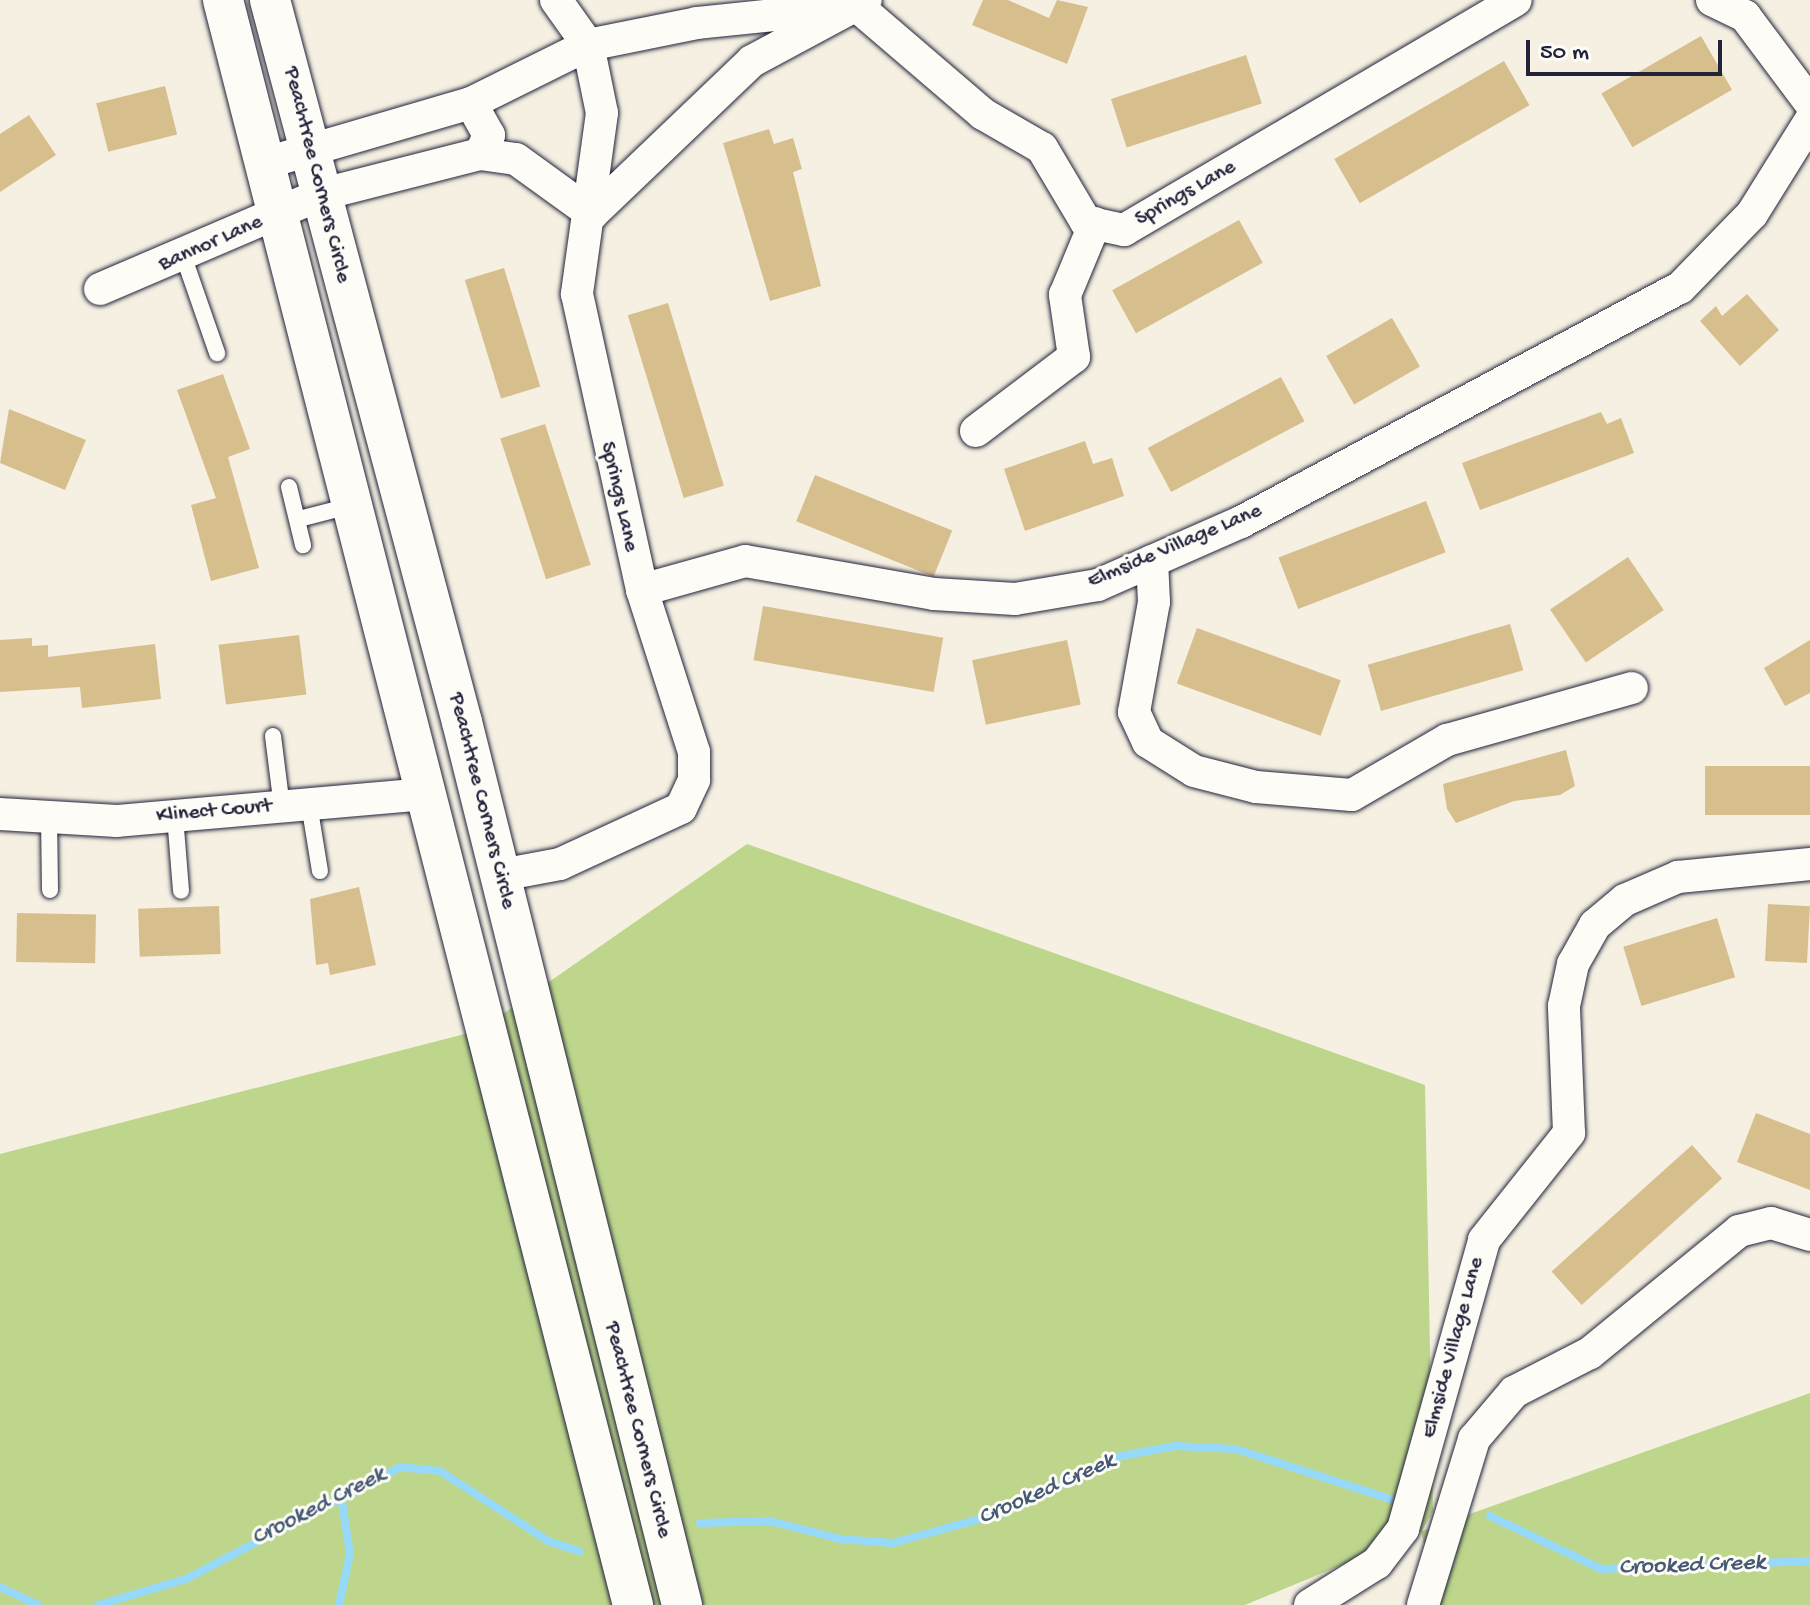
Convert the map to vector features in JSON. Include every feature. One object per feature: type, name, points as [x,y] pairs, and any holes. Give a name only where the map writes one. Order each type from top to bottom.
[{"type":"street","name":"Peachtree Corners Circle","points":[[223,0],[269,162],[633,1605]]},
{"type":"street","name":"Peachtree Corners Circle","points":[[270,0],[501,875],[682,1605]]},
{"type":"street","name":"Springs Lane","points":[[556,0],[588,45],[602,113],[592,214],[577,294],[642,590]]},
{"type":"street","name":"Springs Lane","points":[[1095,223],[1124,230],[1516,0]]},
{"type":"street","points":[[1712,0],[1745,16],[1810,103]]},
{"type":"street","points":[[269,162],[471,103],[588,45],[697,23],[857,3],[983,114],[1042,148],[1086,222],[1095,223],[1065,295],[1074,357],[976,431]]},
{"type":"street","points":[[319,195],[480,154],[516,159],[592,214],[752,61],[857,3]]},
{"type":"street","points":[[471,103],[489,135],[480,154]]},
{"type":"street","name":"Elmside Village Lane","points":[[642,590],[745,561],[934,594],[1015,599],[1098,585],[1241,522],[1680,288],[1752,214],[1810,121]]},
{"type":"street","name":"Bannor Lane","points":[[100,289],[184,258],[319,195]]},
{"type":"street","points":[[1152,561],[1154,602],[1134,712],[1148,742],[1194,771],[1256,787],[1352,795],[1447,740],[1632,688]]},
{"type":"street","points":[[501,875],[560,864],[681,808],[694,780],[694,752],[642,590]]},
{"type":"street","name":"Klinect Court","points":[[0,814],[49,817],[175,816],[427,794]]},
{"type":"street","name":"Elmside Village Lane","points":[[1383,1557],[1413,1499],[1484,1240],[1569,1133],[1564,1006],[1573,964],[1595,925],[1625,900],[1678,877],[1810,864]]},
{"type":"street","points":[[1310,1605],[1383,1557],[1427,1588],[1474,1439],[1514,1392],[1590,1353],[1739,1231],[1771,1223],[1810,1235]]},
{"type":"lane","points":[[184,258],[217,353]]},
{"type":"lane","points":[[289,487],[303,545]]},
{"type":"lane","points":[[299,519],[355,504]]},
{"type":"lane","points":[[273,736],[320,871]]},
{"type":"lane","points":[[175,816],[181,891]]},
{"type":"lane","points":[[49,817],[50,890]]},
{"type":"green space","points":[[747,844],[1425,1085],[1433,1511],[1422,1531],[1810,1393],[1810,1605],[1439,1605],[1421,1532],[1245,1605],[0,1605],[0,1154],[480,1030]]},
{"type":"building","points":[[983,0],[1008,0],[1049,18],[1057,0],[1088,7],[1067,64],[972,25]]},
{"type":"building","points":[[1701,36],[1732,90],[1632,147],[1601,94]]},
{"type":"building","points":[[1246,55],[1262,104],[1127,147],[1111,99]]},
{"type":"building","points":[[1504,61],[1530,105],[1360,203],[1334,159]]},
{"type":"building","points":[[165,86],[177,135],[108,152],[96,103]]},
{"type":"building","points":[[29,115],[56,155],[0,192],[0,134]]},
{"type":"building","points":[[769,129],[774,144],[793,138],[802,169],[793,172],[821,286],[770,301],[723,143]]},
{"type":"building","points":[[1239,220],[1263,263],[1136,333],[1112,290]]},
{"type":"building","points":[[504,268],[540,387],[501,399],[465,280]]},
{"type":"building","points":[[1747,294],[1779,330],[1740,366],[1700,321],[1716,306],[1722,316]]},
{"type":"building","points":[[668,303],[724,486],[684,498],[628,315]]},
{"type":"building","points":[[1392,318],[1420,366],[1354,404],[1326,356]]},
{"type":"building","points":[[223,374],[250,449],[228,457],[259,568],[211,581],[191,505],[216,498],[177,390]]},
{"type":"building","points":[[1281,377],[1304,421],[1171,492],[1148,448]]},
{"type":"building","points":[[9,409],[86,440],[65,490],[0,463]]},
{"type":"building","points":[[1601,412],[1607,424],[1621,418],[1634,453],[1480,510],[1462,463]]},
{"type":"building","points":[[545,424],[591,565],[546,579],[500,439]]},
{"type":"building","points":[[1085,441],[1093,464],[1112,458],[1124,496],[1025,531],[1004,469]]},
{"type":"building","points":[[815,475],[952,530],[933,577],[796,521]]},
{"type":"building","points":[[1426,501],[1446,552],[1298,609],[1278,558]]},
{"type":"building","points":[[1628,557],[1664,610],[1586,663],[1550,610]]},
{"type":"building","points":[[763,606],[943,638],[934,692],[753,660]]},
{"type":"building","points":[[1510,624],[1523,670],[1381,711],[1368,665]]},
{"type":"building","points":[[1197,628],[1341,680],[1321,736],[1177,683]]},
{"type":"building","points":[[299,635],[306,695],[226,704],[219,645]]},
{"type":"building","points":[[32,638],[32,646],[48,645],[48,657],[155,644],[161,699],[82,708],[80,687],[0,692],[0,640]]},
{"type":"building","points":[[1067,640],[1081,705],[986,725],[972,660]]},
{"type":"building","points":[[1810,640],[1810,693],[1785,706],[1764,668]]},
{"type":"building","points":[[1566,750],[1575,786],[1560,795],[1514,801],[1456,823],[1447,809],[1443,784]]},
{"type":"building","points":[[1705,766],[1810,766],[1810,815],[1705,815]]},
{"type":"building","points":[[359,887],[376,965],[330,975],[328,963],[316,965],[310,899]]},
{"type":"building","points":[[1768,904],[1810,906],[1807,963],[1765,961]]},
{"type":"building","points":[[219,906],[221,954],[140,957],[138,909]]},
{"type":"building","points":[[17,913],[96,914],[95,963],[16,962]]},
{"type":"building","points":[[1717,918],[1735,977],[1641,1006],[1623,947]]},
{"type":"building","points":[[1756,1113],[1810,1134],[1810,1190],[1737,1162]]},
{"type":"building","points":[[1692,1145],[1722,1178],[1582,1305],[1552,1271]]},
{"type":"waterway","name":"Crooked Creek","points":[[700,1523],[770,1521],[840,1539],[893,1543],[1005,1512],[1121,1456],[1175,1446],[1236,1449],[1390,1499]]},
{"type":"waterway","name":"Crooked Creek","points":[[98,1605],[186,1579],[400,1467],[440,1471],[548,1541],[579,1551]]},
{"type":"waterway","points":[[339,1605],[350,1554],[341,1495]]},
{"type":"waterway","name":"Crooked Creek","points":[[1490,1516],[1601,1569],[1810,1561]]},
{"type":"waterway","name":"Crooked Creek","points":[[0,1587],[38,1605]]}]
